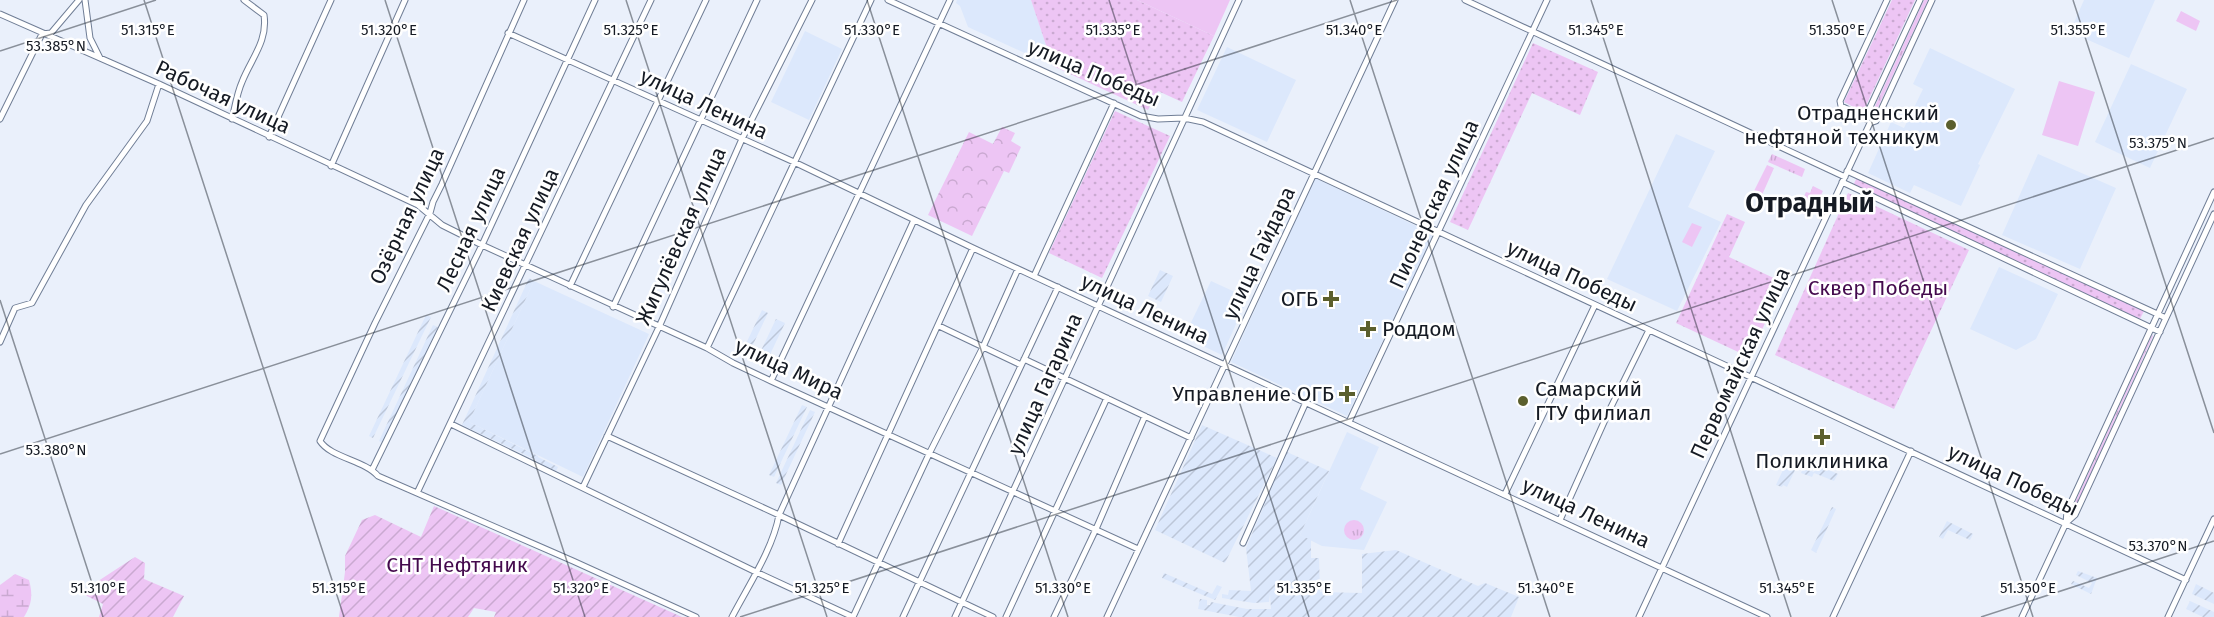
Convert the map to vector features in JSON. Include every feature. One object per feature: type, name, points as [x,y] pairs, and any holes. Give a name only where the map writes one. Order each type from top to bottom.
[{"type":"street","points":[[0,118],[42,34],[51,33],[79,0]]},
{"type":"street","points":[[85,0],[90,38],[101,59]]},
{"type":"street","points":[[232,119],[242,82],[263,40],[266,28],[264,15],[244,0]]},
{"type":"street","points":[[269,136],[331,0]]},
{"type":"street","points":[[331,166],[405,0]]},
{"type":"street","name":"Озёрная улица","points":[[372,470],[323,445],[320,441],[322,434],[430,213],[524,0]]},
{"type":"street","name":"Лесная улица","points":[[372,470],[483,245],[595,0]]},
{"type":"street","name":"Киевская улица","points":[[417,493],[651,0]]},
{"type":"street","points":[[570,286],[706,0]]},
{"type":"street","points":[[613,306],[757,0]]},
{"type":"street","name":"Жигулёвская улица","points":[[583,487],[659,327],[742,139],[812,0]]},
{"type":"street","points":[[707,348],[871,0]]},
{"type":"street","name":"улица Победы","points":[[888,0],[1141,116],[1158,120],[1184,118],[1203,122],[2186,579]]},
{"type":"street","points":[[771,381],[950,0]]},
{"type":"street","name":"улица Гагарина","points":[[955,617],[1239,0]]},
{"type":"street","name":"улица Гайдара","points":[[1107,617],[1395,0]]},
{"type":"street","points":[[1465,0],[1845,177],[1986,250],[2160,332]]},
{"type":"street","name":"Пионерская улица","points":[[1349,422],[1546,0]]},
{"type":"street","points":[[1868,120],[1840,106],[1840,101],[1887,0]]},
{"type":"street","name":"Первомайская улица","points":[[1639,617],[1845,177],[1920,0]]},
{"type":"street","name":"Первомайская улица","points":[[1868,120],[1876,121],[1932,0]]},
{"type":"street","name":"Рабочая улица","points":[[0,14],[159,84],[418,205],[430,213]]},
{"type":"street","name":"улица Ленина","points":[[508,33],[794,162],[859,195],[1767,617]]},
{"type":"street","points":[[0,342],[15,308],[32,303],[86,205],[147,121],[159,84]]},
{"type":"street","points":[[1034,276],[1114,103]]},
{"type":"street","points":[[1845,177],[1991,237],[2166,318]]},
{"type":"street","points":[[2022,617],[2066,523],[2068,508],[2214,192]]},
{"type":"street","name":"улица Мира","points":[[430,213],[442,225],[483,245],[707,348],[771,381],[1138,549]]},
{"type":"street","points":[[2066,523],[2076,515],[2214,214]]},
{"type":"street","points":[[732,617],[756,572],[777,526],[779,515],[914,220]]},
{"type":"street","points":[[1986,250],[1991,237]]},
{"type":"street","points":[[837,544],[973,248]]},
{"type":"street","points":[[451,424],[853,617],[930,452],[983,347],[1018,268]]},
{"type":"street","points":[[903,617],[1058,287]]},
{"type":"street","points":[[1505,494],[1595,305]]},
{"type":"street","points":[[939,326],[983,347],[1066,379],[1191,438]]},
{"type":"street","points":[[1560,520],[1609,411],[1649,330]]},
{"type":"street","points":[[1006,617],[1107,398]]},
{"type":"street","points":[[1243,543],[1306,402]]},
{"type":"street","points":[[1054,617],[1096,529],[1145,416]]},
{"type":"street","points":[[607,436],[993,617]]},
{"type":"street","points":[[1833,617],[1911,451]]},
{"type":"street","points":[[372,470],[378,476],[696,617]]},
{"type":"street","points":[[2168,617],[2214,519]]},
{"type":"shaded area","points":[[957,0],[1031,0],[1053,66],[968,27],[960,6],[956,3]]},
{"type":"shaded area","points":[[2084,0],[2155,0],[2129,58],[2070,32]]},
{"type":"shaded area","points":[[805,31],[842,49],[809,120],[771,102]]},
{"type":"shaded area","points":[[1227,47],[1296,80],[1267,142],[1197,110]]},
{"type":"shaded area","name":"Отрадненский нефтяной техникум","points":[[1930,48],[2015,89],[1978,164],[1980,165],[1961,206],[1914,185],[1910,193],[1868,173],[1891,122],[1904,128],[1923,89],[1913,84]]},
{"type":"shaded area","points":[[2131,64],[2187,89],[2150,168],[2095,142]]},
{"type":"shaded area","points":[[1676,134],[1715,151],[1688,207],[1721,222],[1677,311],[1607,279]]},
{"type":"shaded area","points":[[2038,154],[2116,188],[2080,269],[2002,235]]},
{"type":"shaded area","name":"ОГБ","points":[[1315,178],[1431,233],[1432,237],[1347,416],[1231,362]]},
{"type":"shaded area","points":[[1999,267],[2058,294],[2036,339],[2016,350],[1970,329]]},
{"type":"shaded area","points":[[1160,270],[1173,276],[1161,302],[1148,296]]},
{"type":"shaded area","points":[[529,278],[534,281],[469,422],[558,467],[556,471],[462,425]]},
{"type":"shaded area","points":[[534,281],[649,334],[583,477],[469,422]]},
{"type":"shaded area","points":[[1211,281],[1248,298],[1222,355],[1184,337]]},
{"type":"shaded area","points":[[762,310],[768,313],[748,355],[742,352]]},
{"type":"shaded area","points":[[426,315],[431,317],[373,438],[369,436]]},
{"type":"shaded area","points":[[776,319],[785,323],[765,365],[756,361]]},
{"type":"shaded area","points":[[433,325],[438,327],[383,443],[379,441]]},
{"type":"shaded area","points":[[802,405],[807,407],[774,477],[769,475]]},
{"type":"shaded area","points":[[810,410],[815,412],[781,485],[776,483]]},
{"type":"shaded area","points":[[1202,425],[1277,458],[1225,563],[1155,530]]},
{"type":"shaded area","points":[[1347,432],[1379,447],[1360,489],[1387,502],[1364,550],[1322,546],[1300,535]]},
{"type":"shaded area","points":[[1287,452],[1329,471],[1300,535],[1311,540],[1311,558],[1319,558],[1320,592],[1362,593],[1362,554],[1396,550],[1478,586],[1485,583],[1519,597],[1511,617],[1239,617],[1198,609],[1200,599],[1207,600],[1207,605],[1211,602],[1247,609],[1271,609],[1270,594],[1269,602],[1254,603],[1222,598],[1222,594],[1228,595],[1229,590],[1251,591],[1246,548]]},
{"type":"shaded area","points":[[1788,459],[1798,464],[1787,487],[1776,485]]},
{"type":"shaded area","points":[[1817,465],[1838,474],[1834,481],[1814,473],[1812,477],[1801,473],[1803,468],[1814,472]]},
{"type":"shaded area","points":[[1832,507],[1836,509],[1816,553],[1811,550]]},
{"type":"shaded area","points":[[1947,521],[1973,534],[1970,540],[1948,530],[1943,539],[1939,537]]},
{"type":"shaded area","points":[[2078,571],[2097,578],[2091,594],[2071,584],[2073,581],[2089,588],[2092,583],[2076,575]]},
{"type":"shaded area","points":[[1164,573],[1212,594],[1217,585],[1222,587],[1215,600],[1162,578]]},
{"type":"shaded area","points":[[2196,584],[2214,593],[2214,604],[2192,594]]},
{"type":"shaded area","points":[[2190,601],[2214,612],[2214,617],[2203,617],[2186,609]]},
{"type":"green space","points":[[1031,0],[1137,0],[1214,36],[1182,102],[1158,91],[1148,110],[1053,66]]},
{"type":"green space","points":[[1137,0],[1230,0],[1214,36]]},
{"type":"green space","points":[[1892,0],[1915,0],[1863,112],[1844,102]]},
{"type":"green space","points":[[1924,0],[1928,0],[1873,118],[1870,117]]},
{"type":"green space","points":[[2181,11],[2200,21],[2196,31],[2176,21]]},
{"type":"green space","points":[[1533,43],[1598,72],[1580,115],[1532,93],[1468,230],[1450,222]]},
{"type":"green space","points":[[2059,81],[2095,92],[2078,146],[2042,135]]},
{"type":"green space","points":[[1115,111],[1170,136],[1102,278],[1049,253]]},
{"type":"green space","points":[[1002,127],[1015,133],[1011,141],[1021,147],[1009,173],[1004,171],[972,236],[928,215],[969,132],[993,144]]},
{"type":"green space","points":[[1772,154],[1805,169],[1802,177],[1768,162]]},
{"type":"green space","points":[[1767,165],[1774,168],[1762,195],[1754,191]]},
{"type":"green space","points":[[1857,177],[2144,311],[2140,319],[1853,186]]},
{"type":"green space","points":[[1813,186],[1823,191],[1810,217],[1797,211],[1806,192],[1810,193]]},
{"type":"green space","name":"Сквер Победы","points":[[1848,193],[1969,250],[1894,409],[1775,355]]},
{"type":"green space","points":[[1727,214],[1745,222],[1729,257],[1784,283],[1749,357],[1676,323]]},
{"type":"green space","points":[[1692,223],[1702,227],[1692,247],[1682,242]]},
{"type":"green space","points":[[2153,336],[2075,508],[2073,507]]},
{"type":"green space","name":"СНТ Нефтяник","points":[[434,506],[682,617],[494,617],[496,612],[474,608],[468,617],[339,617],[345,556],[362,520],[375,515],[421,537]]},
{"type":"green space","points":[[1354,520],[1361,523],[1364,530],[1361,537],[1354,540],[1347,537],[1344,530],[1347,523]]},
{"type":"green space","points":[[135,557],[145,563],[144,579],[184,596],[173,617],[99,617],[103,604],[85,595],[92,585]]},
{"type":"green space","points":[[15,574],[29,580],[31,595],[29,608],[24,617],[0,617],[0,585]]},
{"type":"place","name":"Отрадненский нефтяной техникум","points":[[1951,125]]},
{"type":"place","name":"ОГБ","points":[[1331,299]]},
{"type":"place","name":"Роддом","points":[[1368,329]]},
{"type":"place","name":"Управление ОГБ","points":[[1347,394]]},
{"type":"place","name":"Самарский ГТУ филиал","points":[[1523,401]]},
{"type":"place","name":"Поликлиника","points":[[1822,437]]},
{"type":"district","name":"Отрадный","points":[[1810,203]]}]
